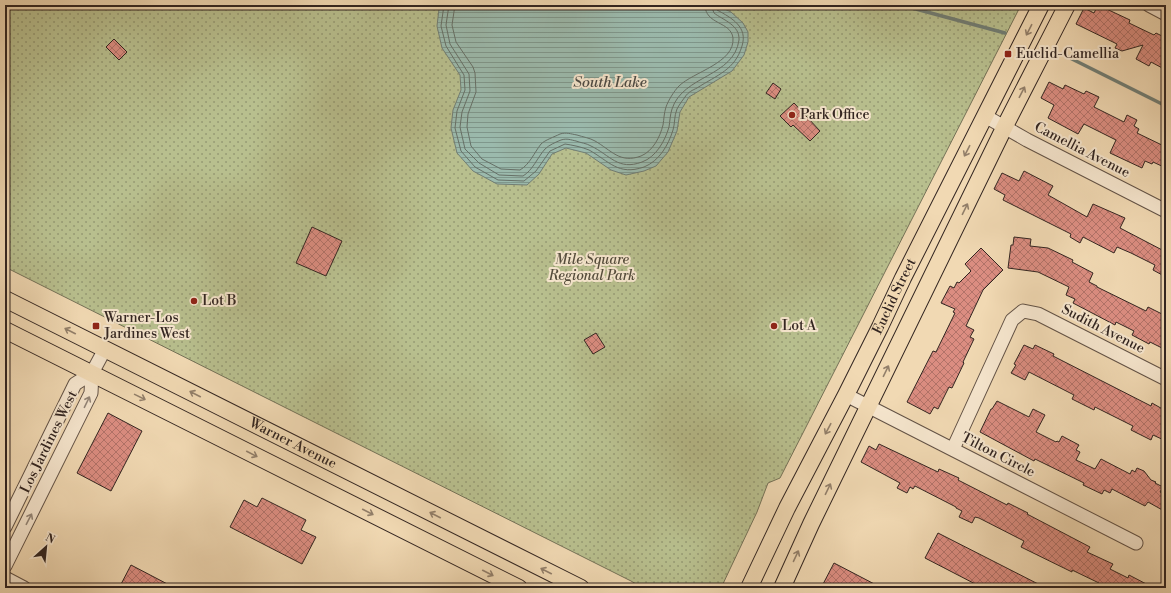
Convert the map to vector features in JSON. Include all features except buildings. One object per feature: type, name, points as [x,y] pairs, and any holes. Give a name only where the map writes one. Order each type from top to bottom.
[{"type":"main road","name":"Euclid Street","points":[[749,588],[787,508],[846,395],[1041,5]]},
{"type":"main road","name":"Euclid Street","points":[[782,588],[811,524],[1004,126],[1067,5]]},
{"type":"main road","name":"Warner Avenue","points":[[5,299],[581,588]]},
{"type":"main road","name":"Warner Avenue","points":[[5,330],[519,588]]},
{"type":"street","name":"Camellia Avenue","points":[[985,116],[1026,140],[1166,211]]},
{"type":"street","name":"Sudith Avenue","points":[[953,449],[1012,320],[1023,311],[1038,314],[1166,379]]},
{"type":"street","name":"Los Jardines West","points":[[5,566],[91,393],[92,373],[105,349]]},
{"type":"street","name":"Los Jardines West","points":[[5,527],[10,504],[75,384],[92,373]]},
{"type":"street","name":"Tilton Circle","points":[[846,395],[1136,543]]},
{"type":"street","points":[[5,578],[24,588]]},
{"type":"green space","name":"Mile Square Regional Park","points":[[5,5],[1021,5],[780,478],[768,483],[757,512],[721,588],[643,588],[5,267]]},
{"type":"water","name":"South Lake","points":[[441,5],[601,5],[632,7],[637,5],[716,5],[731,12],[743,23],[748,32],[748,42],[744,55],[732,71],[689,97],[680,112],[677,131],[668,152],[656,166],[644,171],[626,175],[611,170],[586,153],[566,148],[552,154],[539,174],[527,185],[497,184],[473,171],[457,153],[451,128],[453,110],[461,90],[460,75],[442,48],[437,26],[439,9]]},
{"type":"waterway","points":[[901,5],[1005,33]]},
{"type":"waterway","points":[[1066,56],[1166,106]]},
{"type":"place","name":"Euclid-Camellia","points":[[1008,54]]},
{"type":"place","name":"Park Office","points":[[792,115]]},
{"type":"place","name":"Lot B","points":[[194,301]]},
{"type":"place","name":"Warner-Los Jardines West","points":[[96,326]]},
{"type":"place","name":"Lot A","points":[[774,326]]}]
